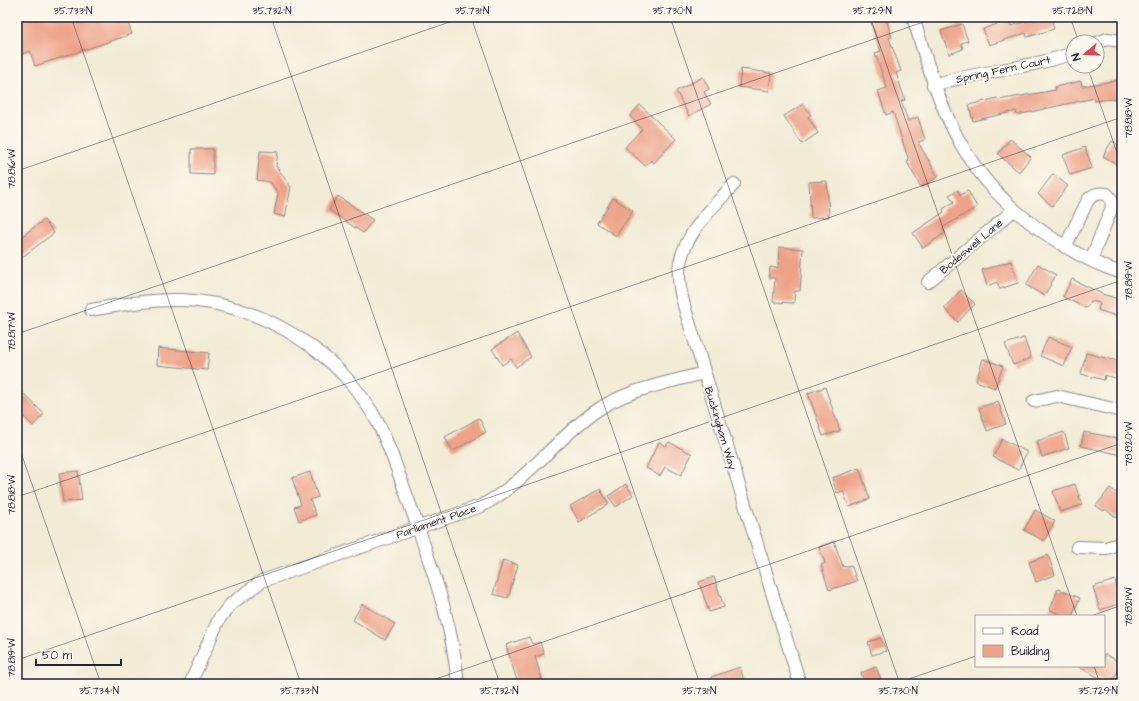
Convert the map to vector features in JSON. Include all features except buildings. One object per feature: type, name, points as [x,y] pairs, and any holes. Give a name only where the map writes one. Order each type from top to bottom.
[{"type":"street","points":[[913,17],[933,85],[954,135],[989,185],[1014,210],[1065,247],[1122,273]]},
{"type":"street","points":[[1105,41],[1122,41]]},
{"type":"street","name":"Spring Fern Court","points":[[933,85],[973,74],[1042,62],[1065,55]]},
{"type":"street","name":"Buckingham Way","points":[[734,184],[698,226],[690,238],[681,258],[679,273],[685,310],[800,684]]},
{"type":"street","points":[[1065,247],[1088,200],[1092,195],[1099,192],[1107,194],[1111,199],[1112,207],[1091,260]]},
{"type":"street","name":"Bodeswell Lane","points":[[928,282],[1014,210]]},
{"type":"street","points":[[91,310],[167,300],[199,301],[231,307],[269,321],[313,347],[328,360],[367,404],[389,448],[443,598],[453,646],[458,684]]},
{"type":"street","name":"Parliament Place","points":[[190,684],[219,619],[231,604],[246,591],[262,581],[286,571],[480,506],[500,496],[593,413],[611,402],[630,394],[704,373]]},
{"type":"street","points":[[1034,401],[1057,396],[1122,411]]},
{"type":"street","points":[[1077,548],[1106,548],[1122,543]]}]
